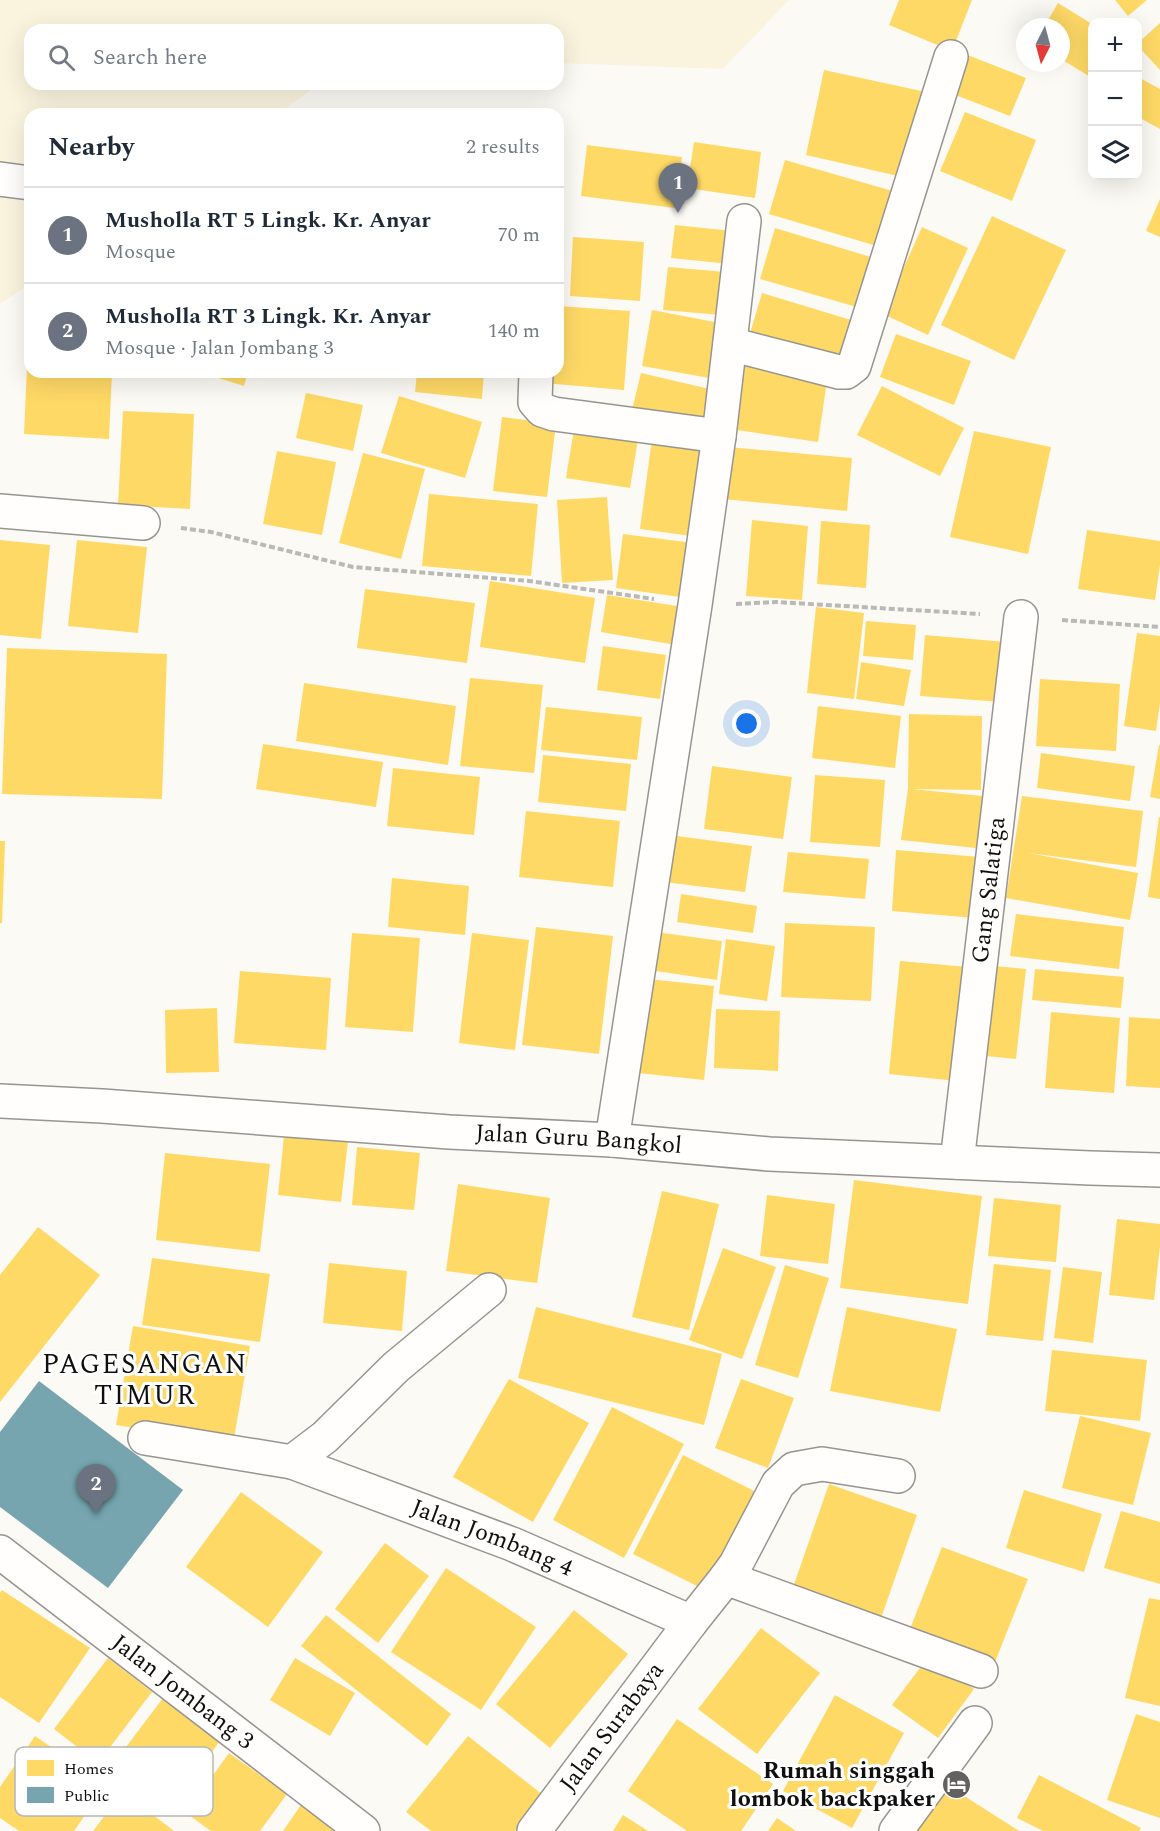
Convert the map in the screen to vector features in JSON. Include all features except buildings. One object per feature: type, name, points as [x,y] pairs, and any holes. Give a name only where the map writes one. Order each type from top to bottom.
[{"type":"street","points":[[730,344],[839,372],[846,372],[854,366],[951,57]]},
{"type":"street","points":[[0,179],[24,182]]},
{"type":"street","points":[[612,1140],[695,605],[719,436],[744,220]]},
{"type":"street","points":[[536,378],[535,402],[542,410],[554,414],[719,436]]},
{"type":"street","points":[[0,511],[143,523]]},
{"type":"street","name":"Gang Salatiga","points":[[957,1162],[1021,617]]},
{"type":"street","name":"Jalan Guru Bangkol","points":[[0,1101],[102,1106],[448,1132],[612,1140],[769,1154],[1160,1170]]},
{"type":"street","points":[[292,1462],[325,1437],[396,1367],[489,1290]]},
{"type":"street","name":"Jalan Jombang 4","points":[[145,1438],[292,1462],[512,1544],[691,1622]]},
{"type":"street","name":"Jalan Surabaya","points":[[534,1831],[736,1564],[778,1484],[794,1469],[822,1464],[898,1476]]},
{"type":"street","name":"Jalan Jombang 3","points":[[0,1552],[363,1831]]},
{"type":"street","points":[[726,1578],[981,1671]]},
{"type":"street","points":[[896,1831],[975,1723]]},
{"type":"path","points":[[211,532],[353,567],[529,581],[695,605],[776,602],[1160,627]]},
{"type":"shaded area","points":[[0,0],[789,0],[723,69],[564,63],[564,24],[24,24],[24,90],[311,90],[286,108],[24,108],[24,288],[0,304]]},
{"type":"place","name":"Musholla RT 5 Lingk. Kr. Anyar","points":[[678,213]]},
{"type":"place","name":"Musholla RT 3 Lingk. Kr. Anyar","points":[[96,1514]]},
{"type":"place","name":"Rumah singgah lombok backpaker","points":[[956,1785]]},
{"type":"district","name":"PAGESANGAN TIMUR","points":[[145,1380]]}]
